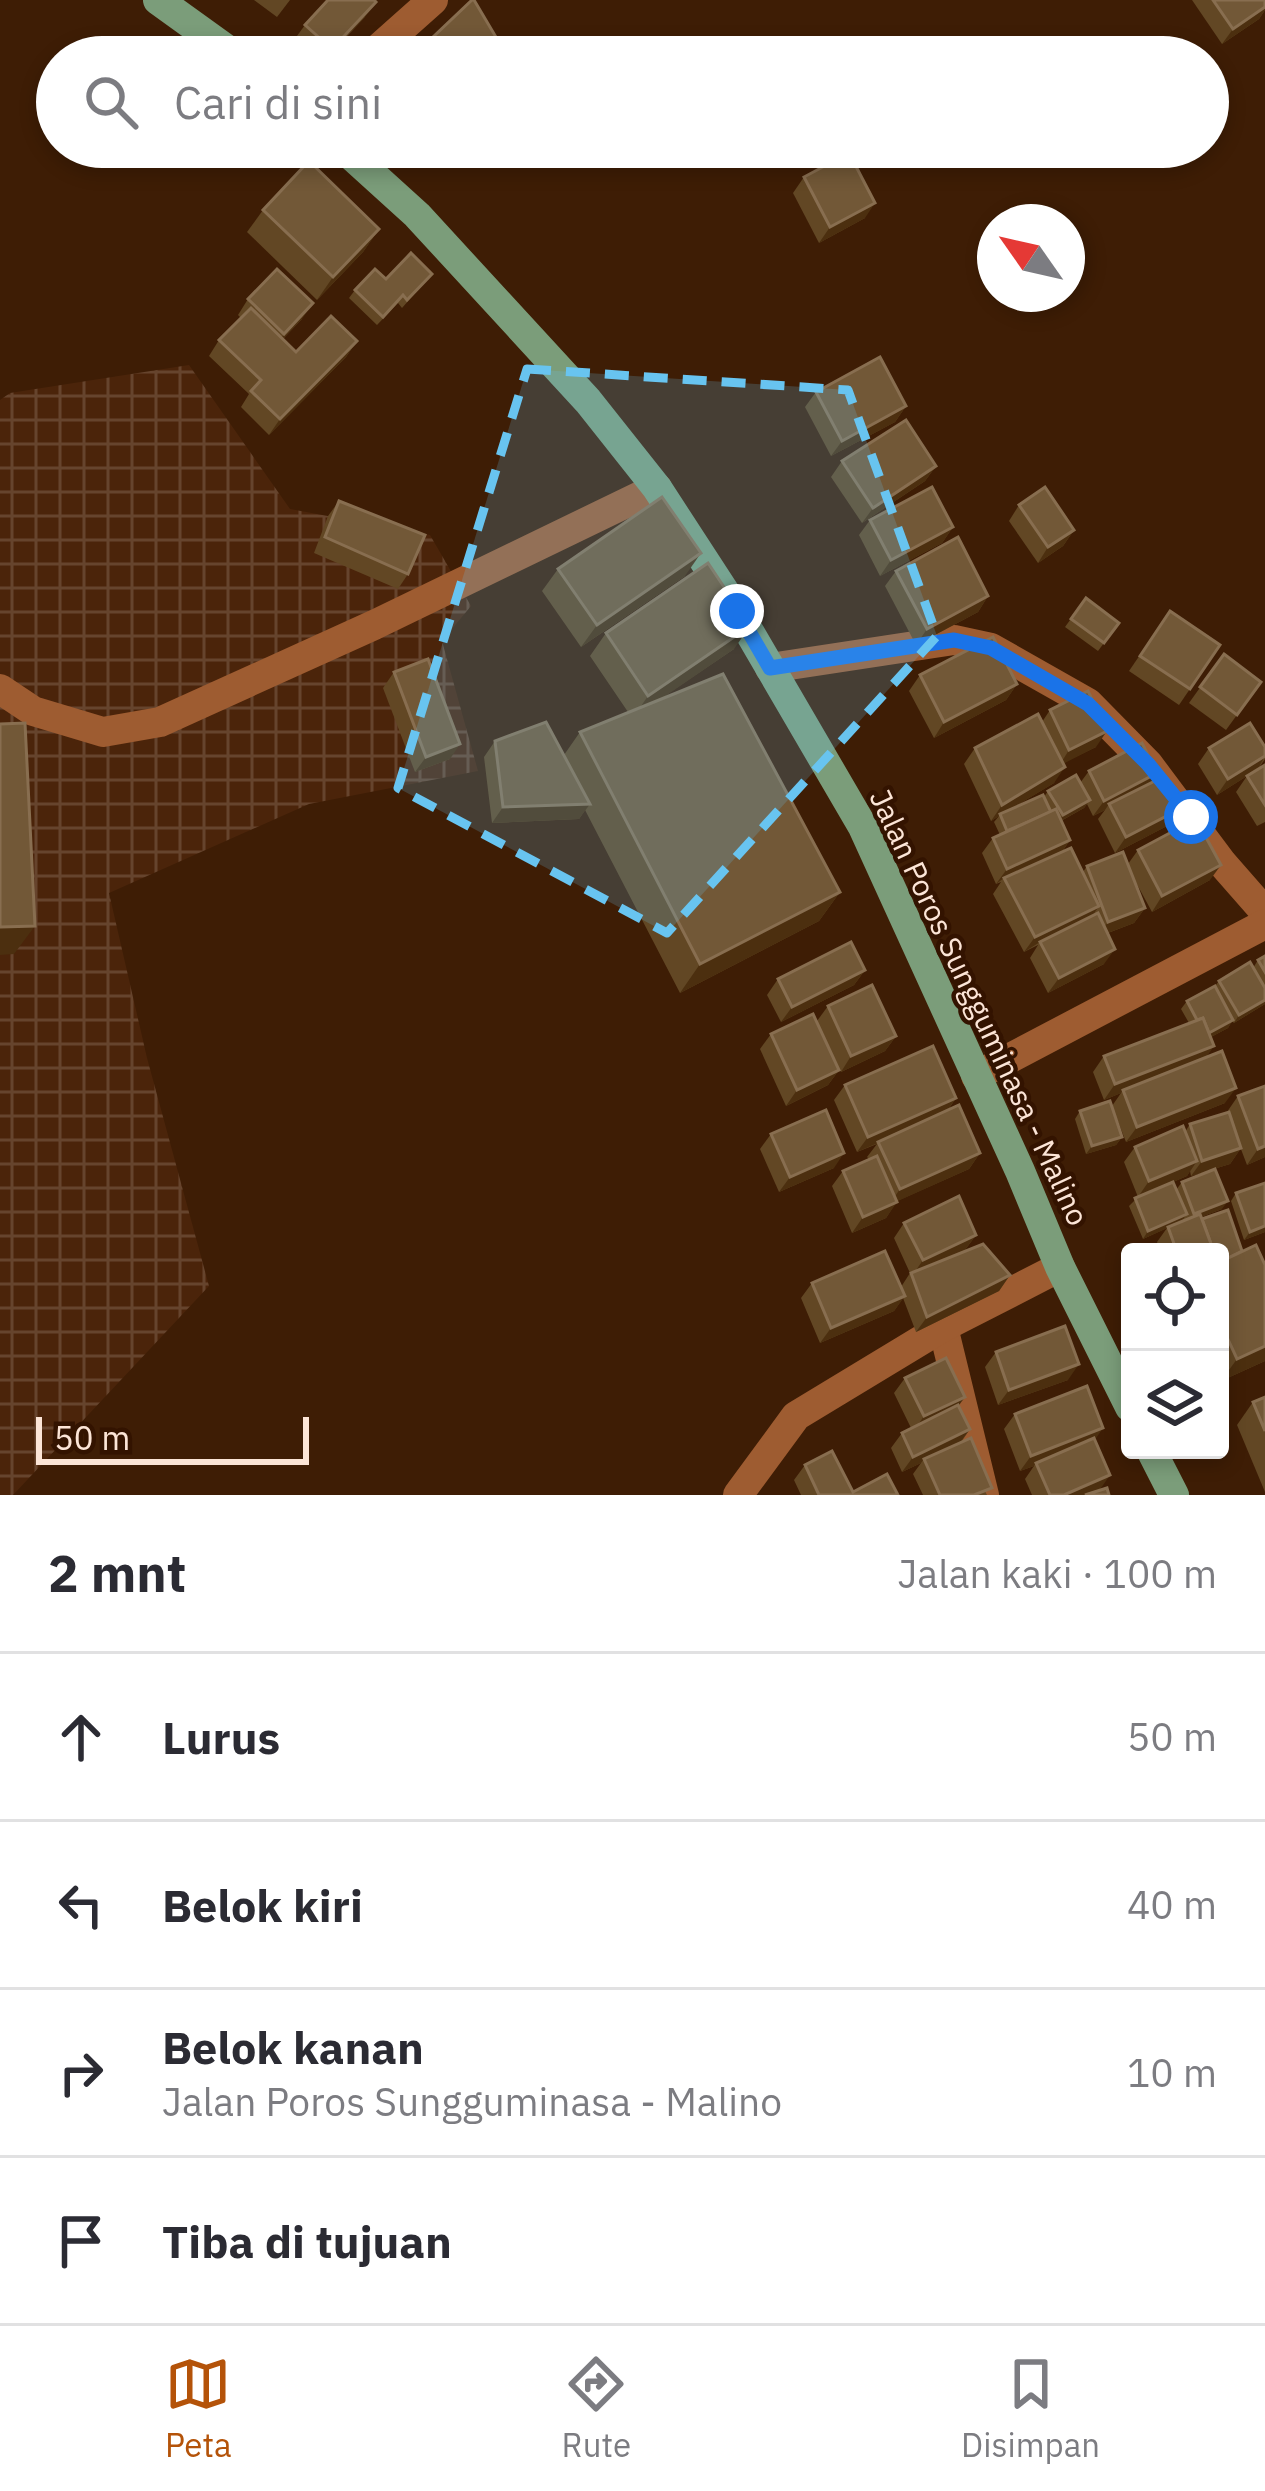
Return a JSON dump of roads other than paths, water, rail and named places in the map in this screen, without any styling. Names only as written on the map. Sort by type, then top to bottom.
[{"type":"main road","points":[[158,0],[208,36]]},
{"type":"main road","name":"Jalan Poros Sungguminasa - Malino","points":[[365,168],[483,284],[588,401],[657,488],[770,668],[863,827],[1060,1267],[1121,1389]]},
{"type":"main road","points":[[1156,1459],[1174,1495]]},
{"type":"street","points":[[393,36],[433,0]]},
{"type":"street","points":[[0,689],[33,712],[103,732],[160,722],[657,488]]},
{"type":"street","points":[[770,668],[954,640],[991,648],[1088,704],[1148,764],[1265,912]]},
{"type":"street","points":[[976,1076],[1265,924]]},
{"type":"street","points":[[739,1495],[796,1416],[944,1327],[1060,1267]]},
{"type":"street","points":[[944,1327],[984,1495]]}]
